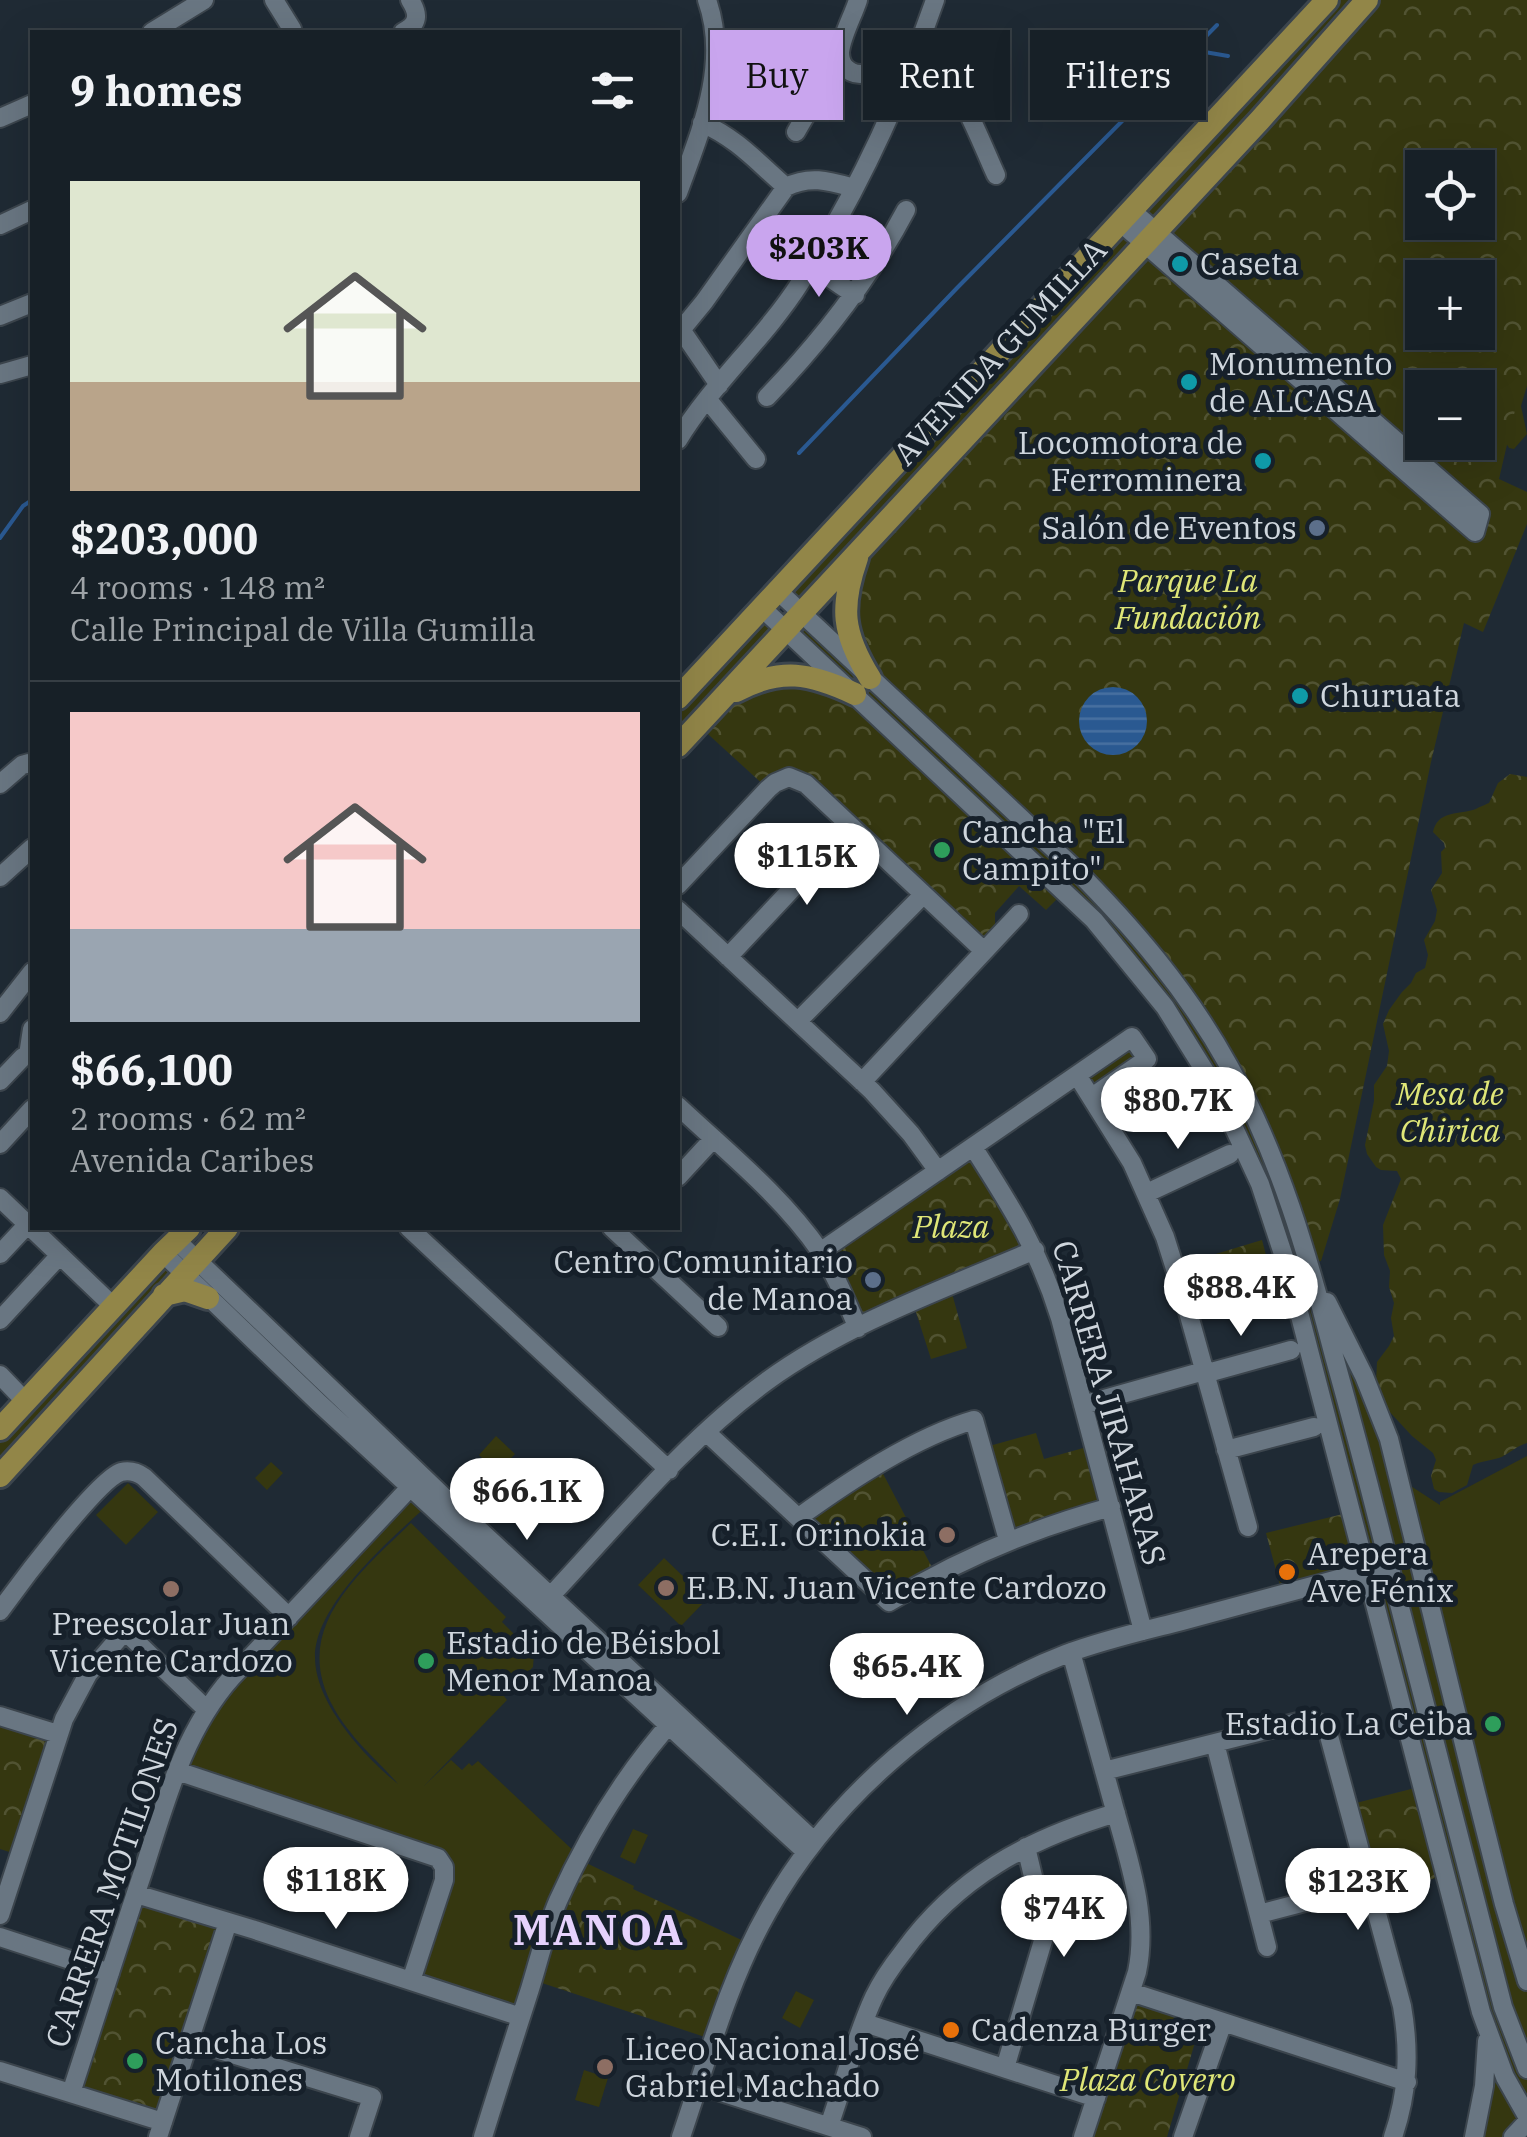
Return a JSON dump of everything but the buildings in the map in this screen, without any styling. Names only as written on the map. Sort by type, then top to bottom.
[{"type":"main road","name":"AVENIDA GUMILLA","points":[[680,696],[1327,0]]},
{"type":"main road","name":"AVENIDA GUMILLA","points":[[680,744],[1367,0]]},
{"type":"main road","points":[[720,700],[759,680],[791,674],[862,686],[845,615],[860,550]]},
{"type":"main road","points":[[164,1295],[186,1290],[226,1230]]},
{"type":"main road","points":[[0,1429],[176,1240]]},
{"type":"main road","points":[[0,1476],[164,1295],[201,1271]]},
{"type":"street","points":[[155,30],[204,0]]},
{"type":"street","points":[[274,0],[292,29]]},
{"type":"street","points":[[407,30],[416,19],[410,0]]},
{"type":"street","points":[[843,41],[858,0]]},
{"type":"street","points":[[925,30],[935,0]]},
{"type":"street","points":[[680,187],[702,123],[716,64],[711,2]]},
{"type":"street","points":[[0,118],[30,105]]},
{"type":"street","points":[[796,132],[803,120]]},
{"type":"street","points":[[680,437],[799,286],[854,188],[886,120]]},
{"type":"street","points":[[970,120],[996,176]]},
{"type":"street","points":[[702,123],[738,143],[786,187]]},
{"type":"street","points":[[680,327],[704,302],[786,187],[817,179],[854,188]]},
{"type":"street","points":[[768,398],[855,295],[906,210]]},
{"type":"street","points":[[0,224],[30,211]]},
{"type":"street","points":[[1125,216],[1476,532],[1480,514],[1150,238]]},
{"type":"street","points":[[810,265],[855,295]]},
{"type":"street","points":[[0,316],[30,304]]},
{"type":"street","points":[[680,330],[756,459]]},
{"type":"street","points":[[0,374],[30,366]]},
{"type":"street","points":[[770,599],[1094,920],[1140,974],[1196,1056],[1248,1154],[1272,1216],[1316,1373],[1487,2030],[1527,2119],[1514,2137]]},
{"type":"street","points":[[862,686],[1071,865],[1114,909],[1172,978],[1252,1108],[1291,1202],[1312,1275],[1503,2006],[1527,2069]]},
{"type":"street","points":[[0,784],[22,765],[30,764]]},
{"type":"street","points":[[680,884],[768,789],[789,777],[806,784],[984,952]]},
{"type":"street","points":[[728,957],[850,826]]},
{"type":"street","points":[[0,877],[30,850]]},
{"type":"street","points":[[798,1021],[923,894]]},
{"type":"street","points":[[680,912],[862,1082],[911,1134],[938,1170]]},
{"type":"street","points":[[862,1082],[1019,914]]},
{"type":"street","points":[[0,1013],[30,975]]},
{"type":"street","points":[[820,1252],[1132,1037],[1147,1059],[1092,1097]]},
{"type":"street","points":[[0,1081],[30,1054]]},
{"type":"street","points":[[1077,1075],[1116,1134],[1165,1237],[1248,1527]]},
{"type":"street","points":[[680,1108],[784,1206],[832,1270],[858,1328]]},
{"type":"street","points":[[0,1144],[30,1111]]},
{"type":"street","points":[[680,1175],[712,1139]]},
{"type":"street","name":"CARRERA JIRAHARAS","points":[[972,1147],[1035,1250],[1054,1298],[1143,1631]]},
{"type":"street","points":[[1147,1193],[1230,1154]]},
{"type":"street","points":[[0,1198],[28,1224],[0,1254]]},
{"type":"street","points":[[34,1230],[114,1306]]},
{"type":"street","points":[[411,1230],[668,1470]]},
{"type":"street","points":[[622,1231],[718,1327]]},
{"type":"street","points":[[176,1240],[201,1271],[416,1481],[810,1847]]},
{"type":"street","points":[[545,1602],[706,1432],[782,1370],[858,1328],[1035,1250]]},
{"type":"street","points":[[0,1320],[60,1255]]},
{"type":"street","points":[[1183,1294],[1271,1271]]},
{"type":"street","points":[[1312,1275],[1344,1332],[1389,1439],[1480,1810],[1527,1982]]},
{"type":"street","points":[[1083,1405],[1291,1350]]},
{"type":"street","points":[[0,1375],[25,1401]]},
{"type":"street","points":[[799,1518],[892,1458],[974,1420],[1008,1540]]},
{"type":"street","points":[[1226,1450],[1314,1427]]},
{"type":"street","points":[[706,1432],[889,1602],[1008,1540],[1110,1507]]},
{"type":"street","points":[[0,1610],[90,1500],[108,1481],[128,1471],[144,1476],[289,1617]]},
{"type":"street","name":"CARRERA MOTILONES","points":[[71,2093],[177,1771],[206,1709],[416,1481]]},
{"type":"street","points":[[682,2137],[728,1999],[766,1914],[810,1847],[872,1780],[926,1734],[992,1690],[1071,1652],[1390,1566]]},
{"type":"street","points":[[0,1915],[70,1705],[88,1674],[125,1631],[206,1709]]},
{"type":"street","points":[[1071,1652],[1132,1875],[1141,1929],[1140,1960],[1083,2137]]},
{"type":"street","points":[[0,1716],[58,1734]]},
{"type":"street","points":[[483,2137],[550,1924],[578,1858],[610,1801],[673,1720]]},
{"type":"street","points":[[1104,1771],[1306,1720],[1318,1722],[1329,1736],[1402,2006],[1408,2050],[1407,2082],[1394,2137]]},
{"type":"street","points":[[1215,1743],[1268,1947]]},
{"type":"street","points":[[177,1771],[433,1855],[442,1862],[444,1880],[411,1981]]},
{"type":"street","points":[[829,2126],[874,1998],[885,1976],[928,1919],[982,1872],[1026,1847],[1116,1813]]},
{"type":"street","points":[[1005,2068],[1045,1934],[1026,1847]]},
{"type":"street","points":[[1259,1914],[1370,1885]]},
{"type":"street","points":[[136,1894],[521,2017]]},
{"type":"street","points":[[1476,1904],[1527,1982]]},
{"type":"street","points":[[0,2071],[71,2093],[161,2130],[228,1922]]},
{"type":"street","points":[[0,1937],[110,1973]]},
{"type":"street","points":[[1131,1992],[1407,2082]]},
{"type":"street","points":[[1183,2137],[1223,2022]]},
{"type":"street","points":[[865,2023],[1096,2098]]},
{"type":"street","points":[[1474,2137],[1484,2086],[1487,2030]]},
{"type":"street","points":[[190,2041],[372,2096],[360,2137]]},
{"type":"street","points":[[699,2085],[862,2137]]},
{"type":"green space","points":[[1329,0],[1368,0],[1155,231],[1132,210]]},
{"type":"green space","name":"Parque La Fundación","points":[[1370,0],[1527,0],[1527,359],[1499,479],[1527,492],[1527,524],[1483,632],[1464,623],[1431,762],[1340,1199],[1321,1261],[1309,1263],[1283,1180],[1172,978],[859,661],[853,571]]},
{"type":"green space","points":[[1120,224],[1143,244],[801,611],[780,591]]},
{"type":"green space","points":[[1527,319],[1527,386],[1521,406],[1527,434],[1514,449],[1506,443]]},
{"type":"green space","points":[[762,610],[784,630],[680,742],[680,699]]},
{"type":"green space","points":[[801,613],[1114,909],[1229,1065],[1400,1479],[1440,1505],[1527,1456],[1527,2137],[1474,2137],[1487,2030],[1248,1154],[1140,975],[786,630]]},
{"type":"green space","points":[[760,681],[837,687],[1064,892],[1046,910],[1019,886],[995,913],[995,925],[1002,932],[984,950],[806,783],[767,788],[698,725]]},
{"type":"green space","name":"Mesa de Chirica","points":[[1510,774],[1527,777],[1527,1443],[1502,1457],[1473,1465],[1467,1485],[1452,1493],[1439,1492],[1434,1489],[1431,1476],[1436,1460],[1433,1453],[1387,1409],[1376,1384],[1377,1362],[1394,1336],[1394,1303],[1384,1255],[1383,1225],[1401,1179],[1397,1171],[1376,1167],[1365,1145],[1374,1085],[1387,1066],[1389,1051],[1383,1024],[1416,973],[1425,968],[1428,955],[1424,940],[1437,910],[1431,890],[1442,873],[1441,852],[1445,848],[1433,832],[1435,825],[1448,815],[1489,803],[1498,783]]},
{"type":"green space","points":[[1132,1037],[1147,1059],[1092,1097],[1077,1075]]},
{"type":"green space","points":[[1147,1059],[1170,1097],[1114,1130],[1092,1097]]},
{"type":"green space","name":"Plaza","points":[[973,1147],[1035,1250],[950,1286],[967,1348],[931,1359],[913,1303],[858,1328],[820,1252]]},
{"type":"green space","points":[[1262,1240],[1270,1270],[1184,1293],[1176,1266]]},
{"type":"green space","points":[[163,1257],[182,1275],[0,1475],[0,1435]]},
{"type":"green space","points":[[197,1260],[342,1401],[429,1504],[358,1573],[341,1594],[318,1636],[315,1657],[323,1693],[357,1744],[398,1784],[351,1733],[330,1701],[320,1671],[321,1643],[329,1618],[344,1593],[411,1523],[506,1617],[502,1622],[534,1654],[533,1667],[504,1696],[507,1700],[423,1787],[451,1760],[462,1770],[478,1761],[579,1856],[521,2017],[411,1981],[444,1867],[177,1771],[193,1732],[410,1487],[184,1275]]},
{"type":"green space","points":[[1036,1433],[1044,1459],[1094,1445],[1111,1507],[1008,1540],[982,1448]]},
{"type":"green space","points":[[496,1436],[515,1454],[497,1473],[479,1455]]},
{"type":"green space","points":[[271,1462],[283,1473],[267,1490],[255,1478]]},
{"type":"green space","points":[[879,1466],[936,1575],[889,1602],[799,1517]]},
{"type":"green space","points":[[128,1483],[158,1512],[126,1545],[96,1515]]},
{"type":"green space","points":[[1351,1512],[1366,1571],[1282,1593],[1266,1533]]},
{"type":"green space","points":[[664,1558],[707,1599],[681,1626],[638,1585]]},
{"type":"green space","points":[[0,1716],[58,1734],[19,1855],[0,1849]]},
{"type":"green space","points":[[1423,1786],[1446,1875],[1373,1896],[1348,1805]]},
{"type":"green space","points":[[633,1829],[648,1835],[635,1864],[620,1857]]},
{"type":"green space","points":[[578,1859],[752,1945],[714,2040],[533,1980]]},
{"type":"green space","points":[[136,1894],[228,1922],[163,2122],[71,2093]]},
{"type":"green space","points":[[796,1991],[814,2000],[800,2028],[782,2018]]},
{"type":"green space","name":"Plaza Covero","points":[[1134,2002],[1201,2022],[1167,2137],[1094,2137]]},
{"type":"green space","points":[[584,2070],[608,2078],[599,2107],[575,2100]]},
{"type":"water","points":[[1113,687],[1137,697],[1147,721],[1137,745],[1113,755],[1089,745],[1079,721],[1089,697]]},
{"type":"waterway","points":[[799,453],[1217,25]]},
{"type":"waterway","points":[[1206,52],[1228,56]]},
{"type":"waterway","points":[[0,538],[30,501]]},
{"type":"place","name":"Caseta","points":[[1180,264]]},
{"type":"place","name":"Monumento de ALCASA","points":[[1189,382]]},
{"type":"place","name":"Locomotora de Ferrominera","points":[[1263,461]]},
{"type":"place","name":"Salón de Eventos","points":[[1317,528]]},
{"type":"place","name":"Churuata","points":[[1300,696]]},
{"type":"place","name":"Cancha \"El Campito\"","points":[[942,850]]},
{"type":"place","name":"Centro Comunitario de Manoa","points":[[873,1280]]},
{"type":"place","name":"C.E.I. Orinokia","points":[[947,1535]]},
{"type":"place","name":"Arepera Ave Fénix","points":[[1287,1572]]},
{"type":"place","name":"E.B.N. Juan Vicente Cardozo","points":[[666,1588]]},
{"type":"place","name":"Preescolar Juan Vicente Cardozo","points":[[171,1589]]},
{"type":"place","name":"Estadio de Béisbol Menor Manoa","points":[[426,1661]]},
{"type":"place","name":"Estadio La Ceiba","points":[[1493,1724]]},
{"type":"place","name":"Cadenza Burger","points":[[951,2030]]},
{"type":"place","name":"Cancha Los Motilones","points":[[135,2061]]},
{"type":"place","name":"Liceo Nacional José Gabriel Machado","points":[[605,2067]]},
{"type":"district","name":"MANOA","points":[[599,1930]]}]
